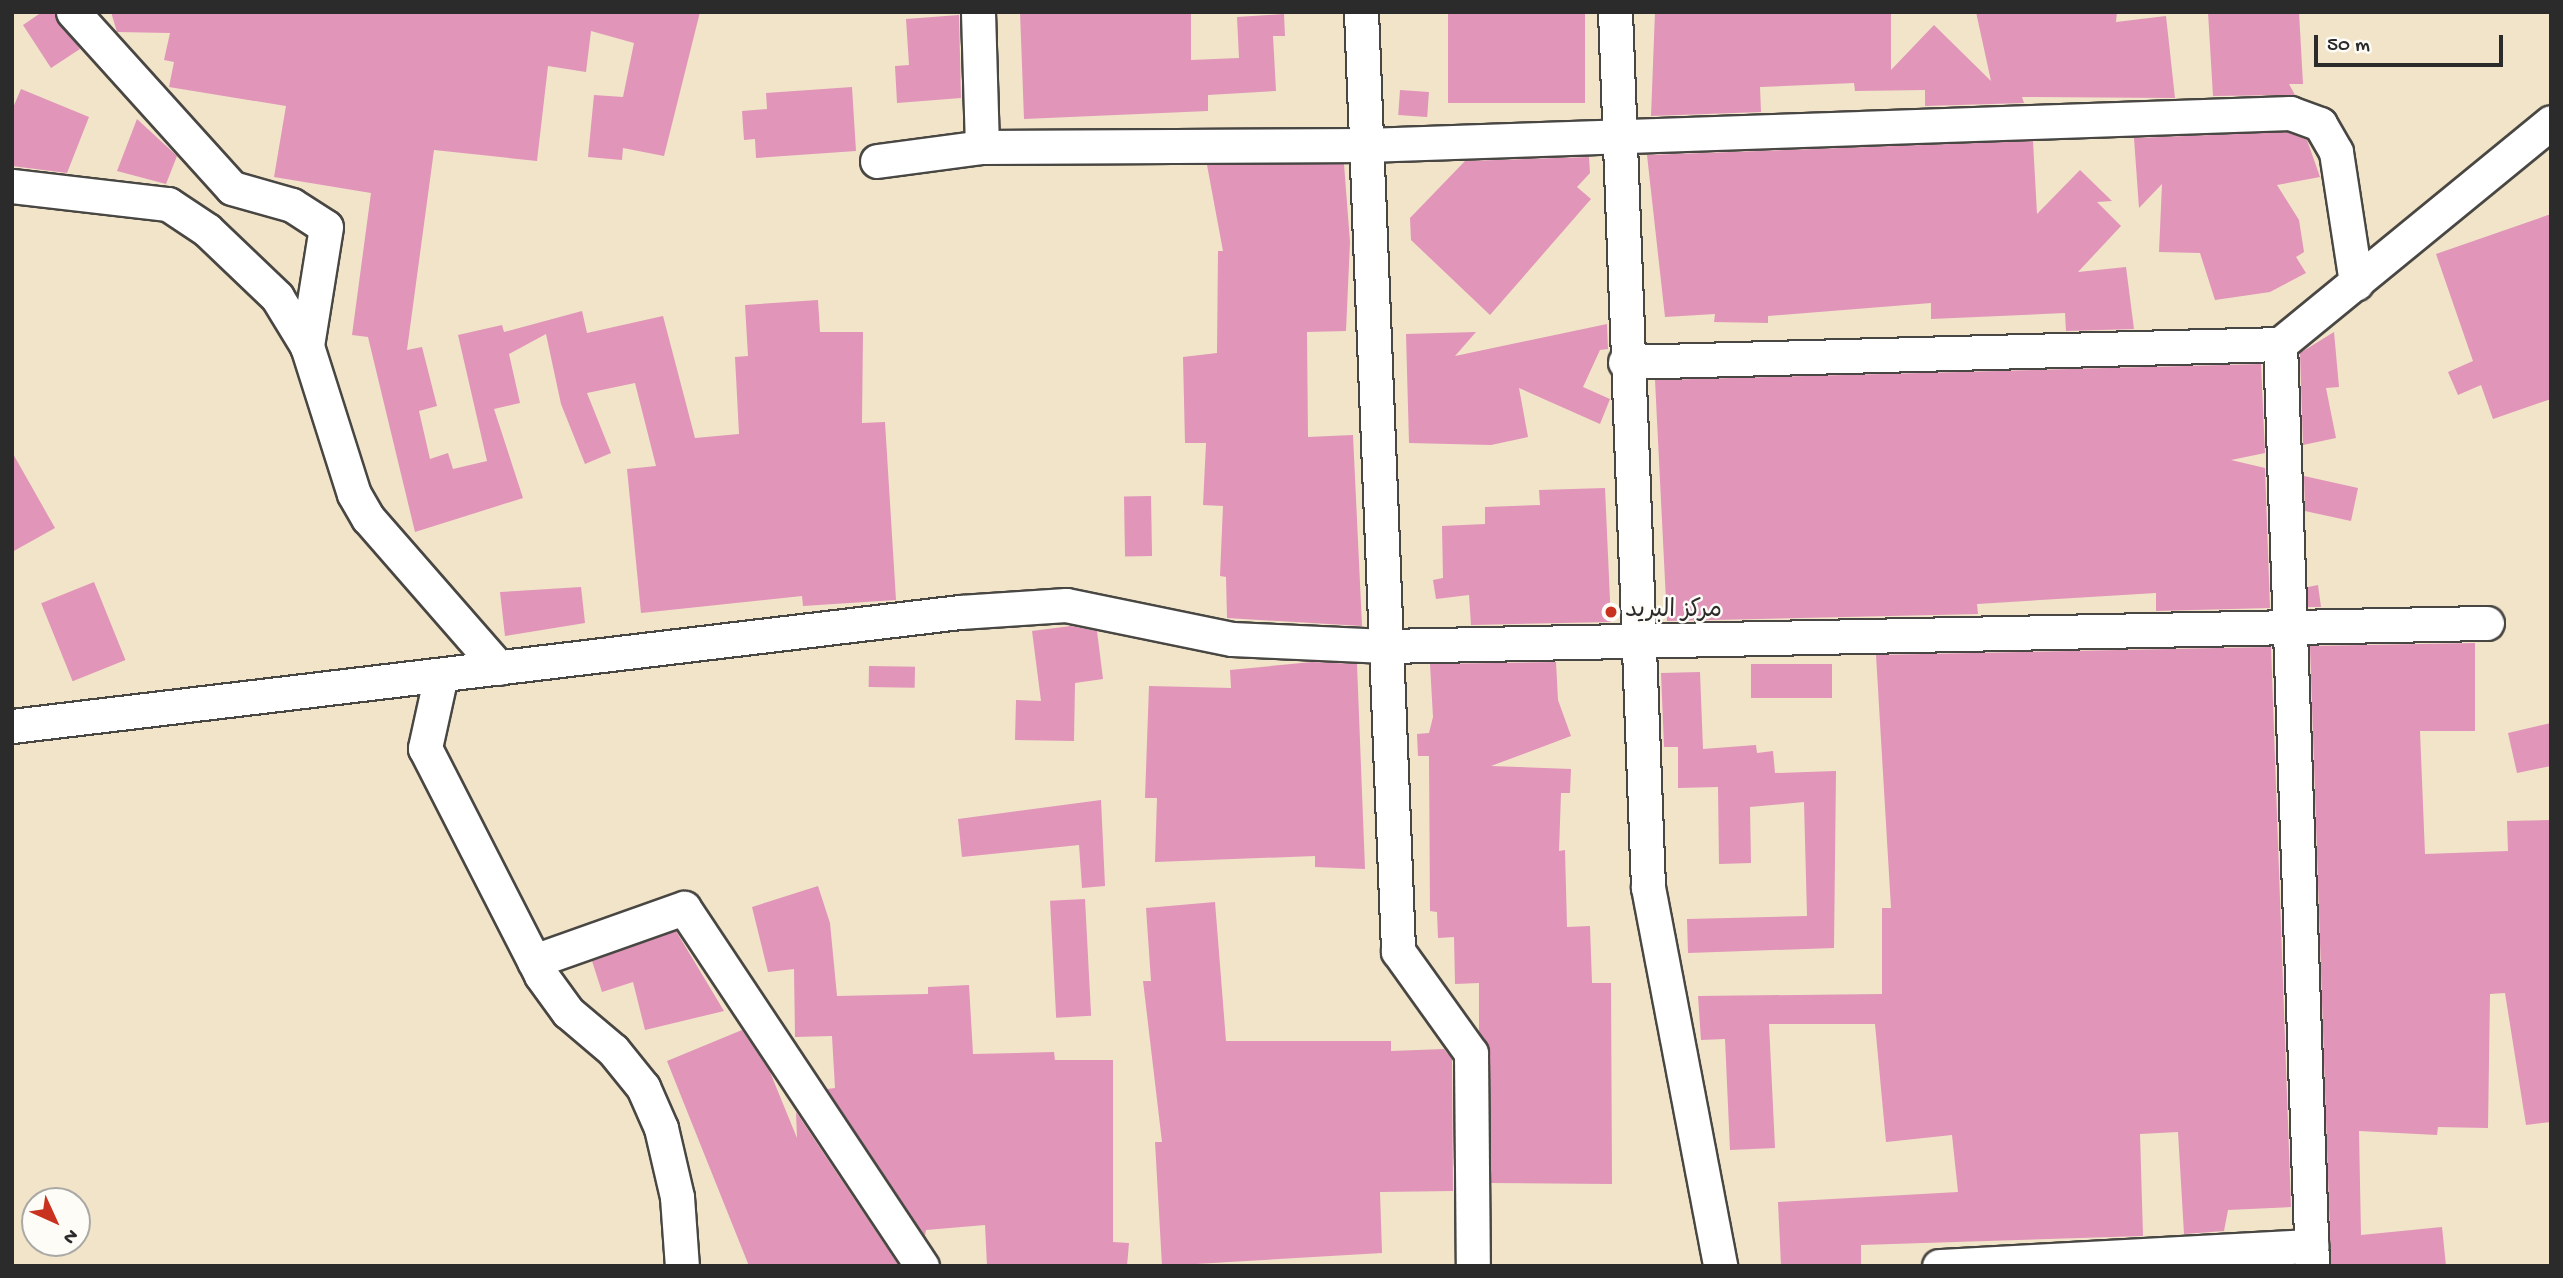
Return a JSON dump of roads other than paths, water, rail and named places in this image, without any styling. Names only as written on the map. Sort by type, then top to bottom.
[{"type":"street","points":[[73,12],[232,188],[292,205],[326,228],[307,346]]},
{"type":"street","points":[[978,12],[982,147]]},
{"type":"street","points":[[1361,12],[1398,951],[1471,1053],[1473,1266]]},
{"type":"street","points":[[1615,12],[1625,362],[1648,887],[1720,1266]]},
{"type":"street","points":[[877,161],[982,147],[1366,145],[2290,113],[2320,124],[2336,152],[2356,283]]},
{"type":"street","points":[[1625,362],[2280,344],[2551,122]]},
{"type":"street","points":[[12,186],[168,204],[208,230],[277,297],[307,346],[354,494],[368,518],[499,668]]},
{"type":"street","points":[[1939,1266],[2311,1256],[2294,631],[2280,344]]},
{"type":"street","points":[[12,726],[960,612],[1066,606],[1232,639],[1385,646],[1636,638],[2294,631],[2487,623]]},
{"type":"street","points":[[441,675],[425,748],[534,961],[568,1012],[613,1049],[643,1087],[661,1128],[677,1197],[682,1266]]},
{"type":"street","points":[[534,961],[684,908],[922,1266]]},
{"type":"place","name":"مركز البريد","points":[[1611,612]]}]
